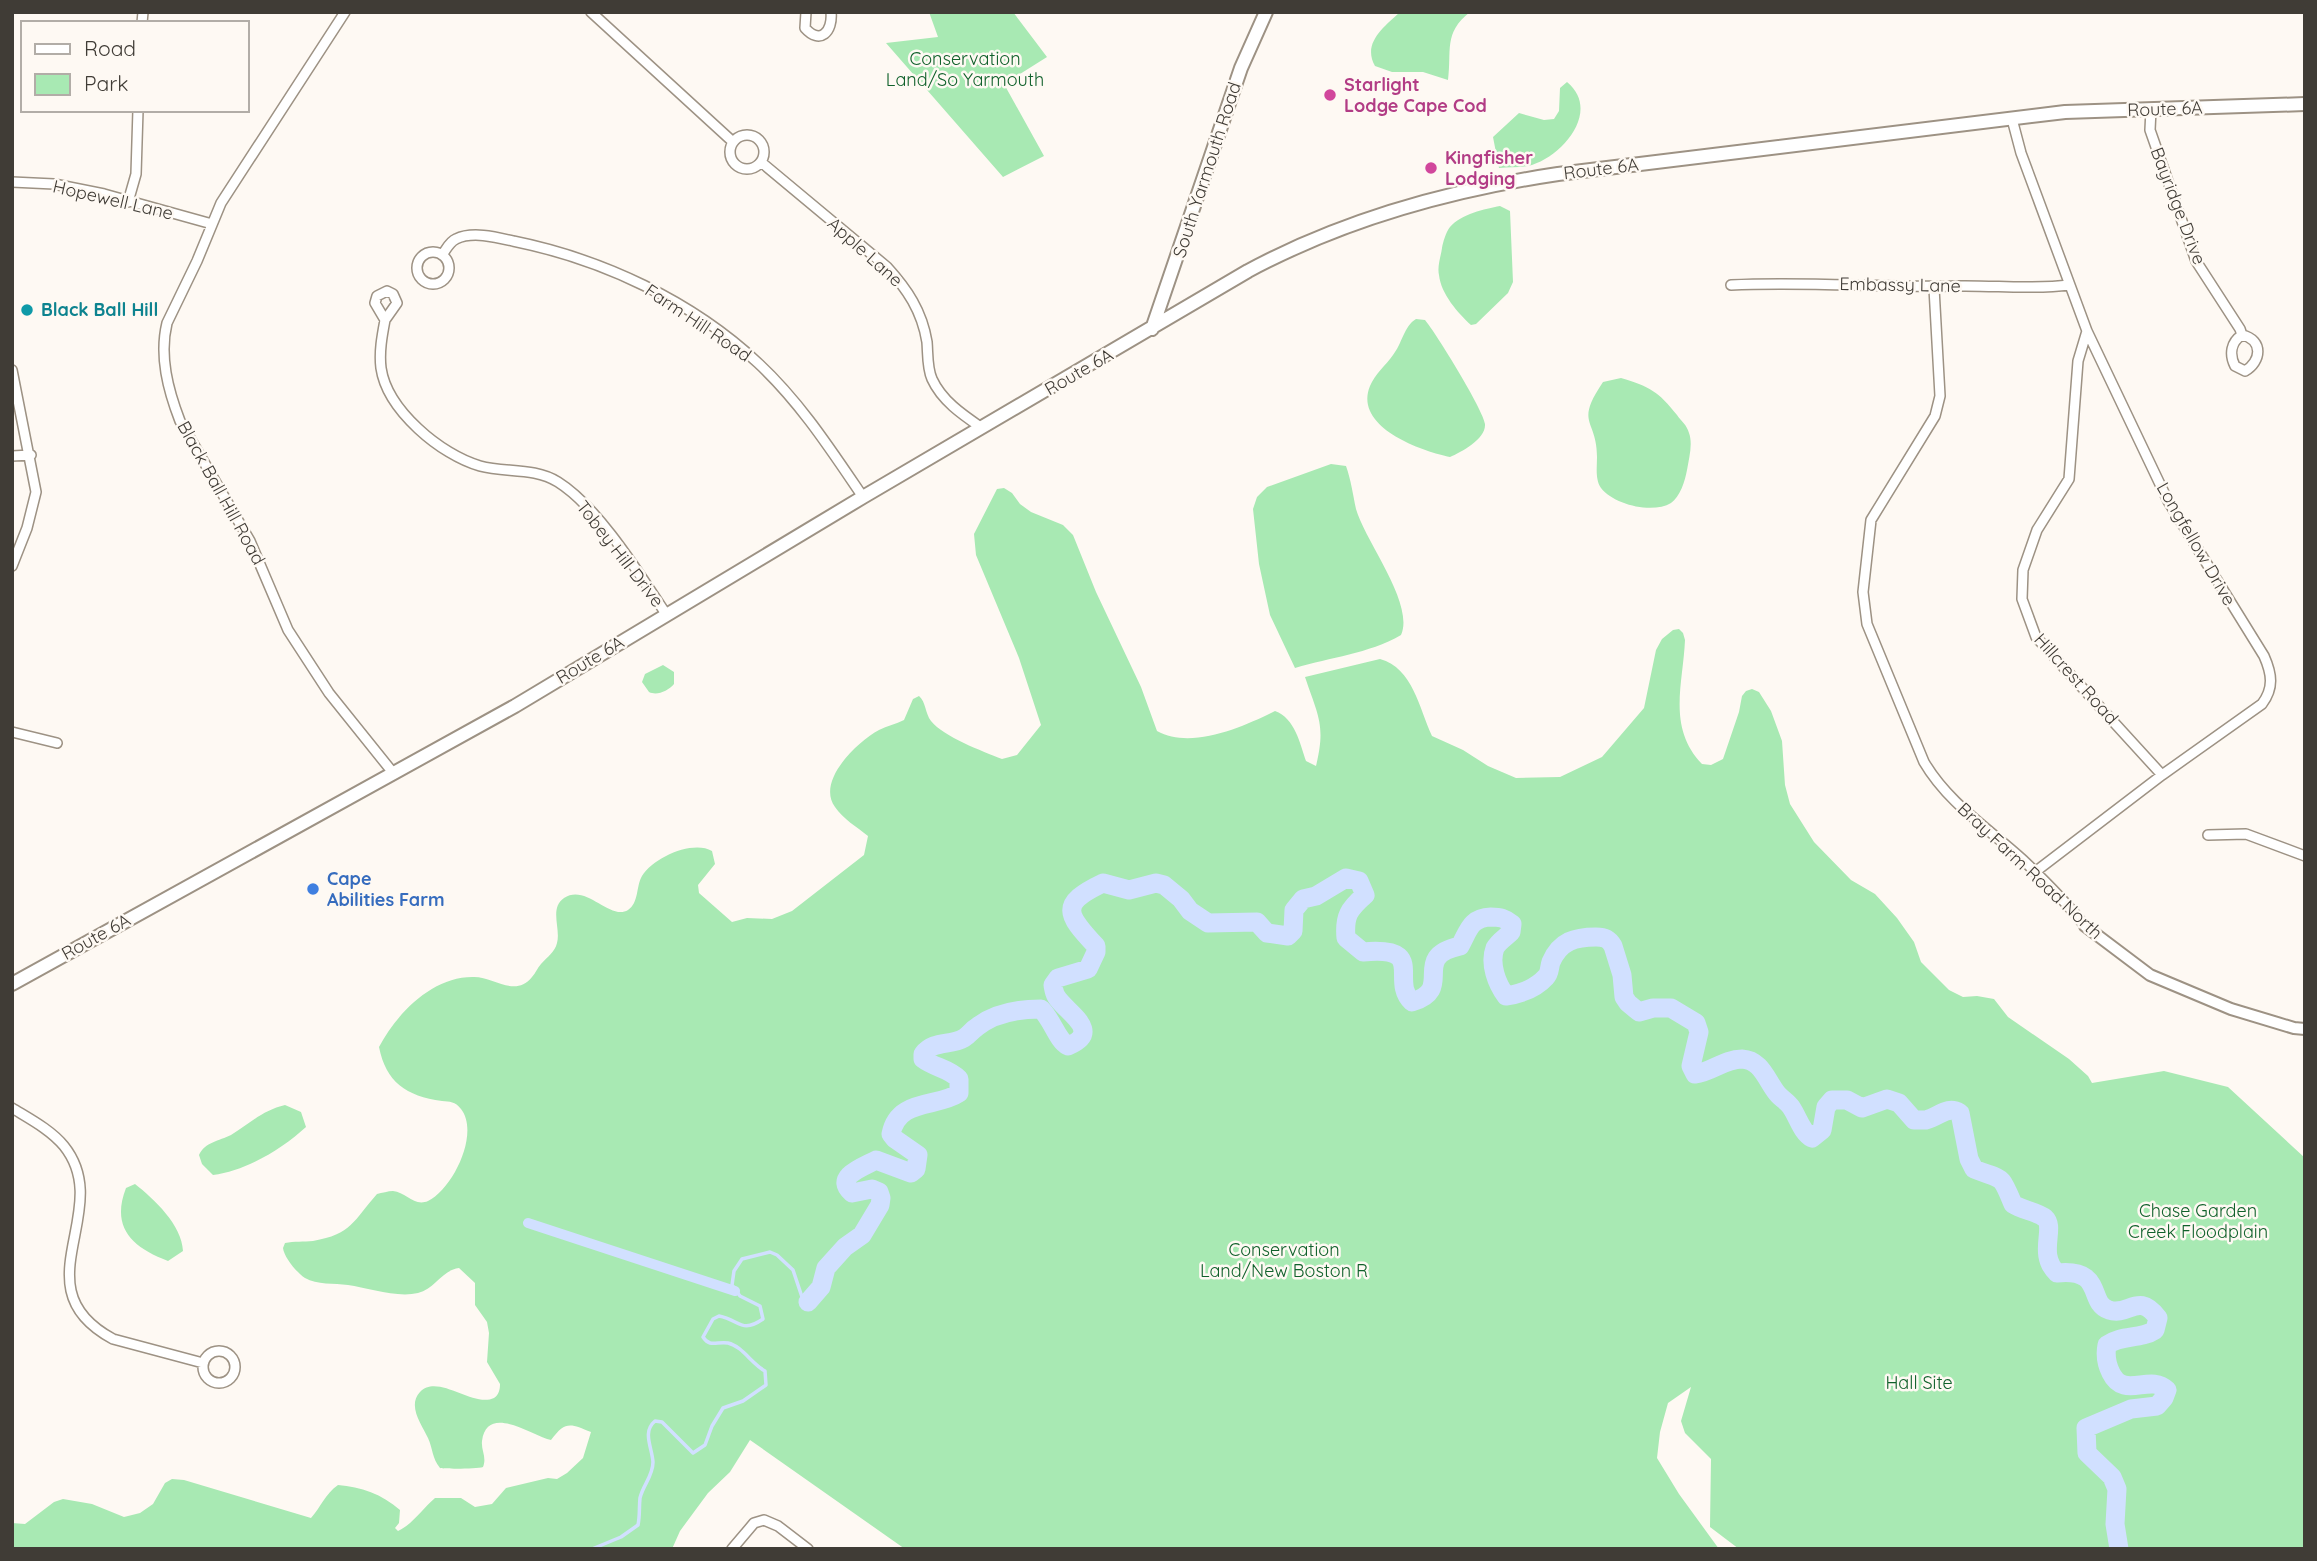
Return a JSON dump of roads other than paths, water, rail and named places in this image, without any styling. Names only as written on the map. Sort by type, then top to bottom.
[{"type":"main road","name":"South Yarmouth Road","points":[[1152,329],[1241,68],[1266,12]]},
{"type":"main road","name":"Route 6A","points":[[12,984],[515,706],[863,497],[1248,271],[1307,242],[1480,187],[1606,168],[2065,112],[2305,104]]},
{"type":"street","name":"Black Ball Hill Road","points":[[345,12],[221,204],[164,335],[165,367],[173,404],[187,436],[250,541],[288,630],[329,693],[394,774]]},
{"type":"street","points":[[591,12],[733,142],[731,158],[737,166],[747,169],[761,162]]},
{"type":"street","points":[[806,12],[805,28],[817,37],[822,36],[828,29],[831,12]]},
{"type":"street","name":"Bayridge Drive","points":[[2151,109],[2150,130],[2196,261],[2235,318],[2242,335]]},
{"type":"street","points":[[128,202],[136,174],[138,112]]},
{"type":"street","name":"Longfellow Drive","points":[[2012,118],[2021,153],[2087,331],[2168,501],[2264,656],[2272,678],[2270,692],[2262,704],[2162,775],[2035,872]]},
{"type":"street","name":"Apple Lane","points":[[733,142],[743,136],[759,141],[764,151],[761,162],[887,267],[902,283],[922,319],[932,378],[938,389],[959,413],[982,429]]},
{"type":"street","name":"Hopewell Lane","points":[[12,182],[54,184],[104,194],[212,224]]},
{"type":"street","name":"Farm Hill Road","points":[[442,255],[454,239],[493,236],[599,266],[675,303],[719,332],[757,363],[794,401],[863,497]]},
{"type":"street","name":"Embassy Lane","points":[[1731,285],[1778,283],[2043,288],[2068,285]]},
{"type":"street","name":"Bray Farm Road North","points":[[1934,288],[1940,396],[1938,405],[1935,416],[1871,520],[1863,592],[1867,624],[1924,762],[1934,779],[1965,811],[2059,894],[2085,926],[2150,975],[2231,1009],[2305,1029]]},
{"type":"street","name":"Tobey Hill Drive","points":[[385,320],[381,345],[384,379],[394,400],[418,429],[452,454],[470,463],[541,474],[558,482],[603,526],[666,614]]},
{"type":"street","name":"Hillcrest Road","points":[[2087,331],[2078,361],[2069,479],[2037,530],[2023,570],[2022,599],[2036,637],[2162,775]]},
{"type":"street","points":[[12,370],[31,455],[36,492],[12,566]]},
{"type":"street","points":[[12,456],[31,455]]},
{"type":"street","points":[[12,732],[57,743]]},
{"type":"street","points":[[2208,835],[2246,834],[2305,856]]},
{"type":"street","points":[[12,1108],[54,1136],[64,1146],[76,1168],[82,1199],[68,1270],[70,1285],[80,1311],[100,1331],[113,1339],[203,1363]]},
{"type":"street","points":[[732,1549],[754,1523],[764,1520],[808,1549]]},
{"type":"waterway","points":[[808,1302],[821,1287],[826,1268],[845,1247],[862,1235],[880,1205],[879,1192],[872,1189],[852,1193],[847,1187],[848,1177],[876,1160],[911,1173],[916,1169],[918,1155],[891,1134],[895,1123],[910,1109],[959,1093],[959,1079],[923,1059],[927,1050],[964,1038],[991,1018],[1024,1010],[1041,1009],[1068,1046],[1083,1034],[1079,1021],[1056,996],[1053,985],[1058,978],[1088,969],[1096,952],[1096,946],[1073,918],[1072,910],[1079,897],[1103,883],[1129,890],[1156,883],[1164,885],[1181,899],[1190,911],[1208,923],[1257,922],[1267,933],[1288,936],[1293,931],[1294,910],[1303,899],[1316,896],[1346,878],[1359,881],[1365,895],[1349,914],[1346,938],[1363,952],[1395,954],[1401,959],[1406,993],[1412,1002],[1425,996],[1431,989],[1437,958],[1445,951],[1460,946],[1474,922],[1484,918],[1497,917],[1512,924],[1511,932],[1496,946],[1493,954],[1495,974],[1506,996],[1527,990],[1542,981],[1548,974],[1555,955],[1564,945],[1581,938],[1602,937],[1613,946],[1622,975],[1624,997],[1628,1003],[1639,1012],[1653,1008],[1671,1008],[1696,1023],[1699,1032],[1691,1066],[1695,1074],[1724,1063],[1749,1060],[1758,1066],[1812,1138],[1822,1130],[1826,1107],[1832,1100],[1847,1100],[1862,1108],[1887,1099],[1899,1103],[1914,1120],[1926,1120],[1951,1110],[1960,1113],[1969,1159],[1974,1169],[2000,1179],[2013,1204],[2042,1216],[2048,1222],[2048,1258],[2057,1273],[2082,1276],[2093,1287],[2098,1301],[2109,1310],[2116,1311],[2139,1305],[2151,1310],[2158,1318],[2155,1330],[2119,1339],[2107,1345],[2106,1356],[2116,1381],[2130,1386],[2160,1385],[2167,1390],[2164,1398],[2157,1406],[2131,1409],[2086,1428],[2087,1453],[2112,1477],[2117,1489],[2115,1524],[2119,1549]]},
{"type":"waterway","points":[[528,1223],[735,1291]]},
{"type":"waterway","points":[[592,1549],[621,1537],[638,1525],[640,1498],[653,1467],[648,1435],[655,1421],[662,1422],[693,1453],[705,1445],[723,1408],[743,1401],[766,1385],[765,1371],[738,1348],[728,1343],[711,1343],[703,1337],[713,1319],[719,1316],[745,1326],[763,1319],[760,1306],[740,1296],[732,1285],[734,1271],[742,1259],[770,1252],[777,1255],[793,1270],[802,1297],[808,1302]]},
{"type":"place","name":"Starlight Lodge Cape Cod","points":[[1330,95]]},
{"type":"place","name":"Kingfisher Lodging","points":[[1431,168]]},
{"type":"place","name":"Black Ball Hill","points":[[27,310]]},
{"type":"place","name":"Cape Abilities Farm","points":[[313,889]]},
{"type":"park label","name":"Conservation Land/So Yarmouth","points":[[965,69]]},
{"type":"park label","name":"Chase Garden Creek Floodplain","points":[[2198,1221]]},
{"type":"park label","name":"Conservation Land/New Boston R","points":[[1284,1260]]},
{"type":"park label","name":"Hall Site","points":[[1919,1383]]}]
